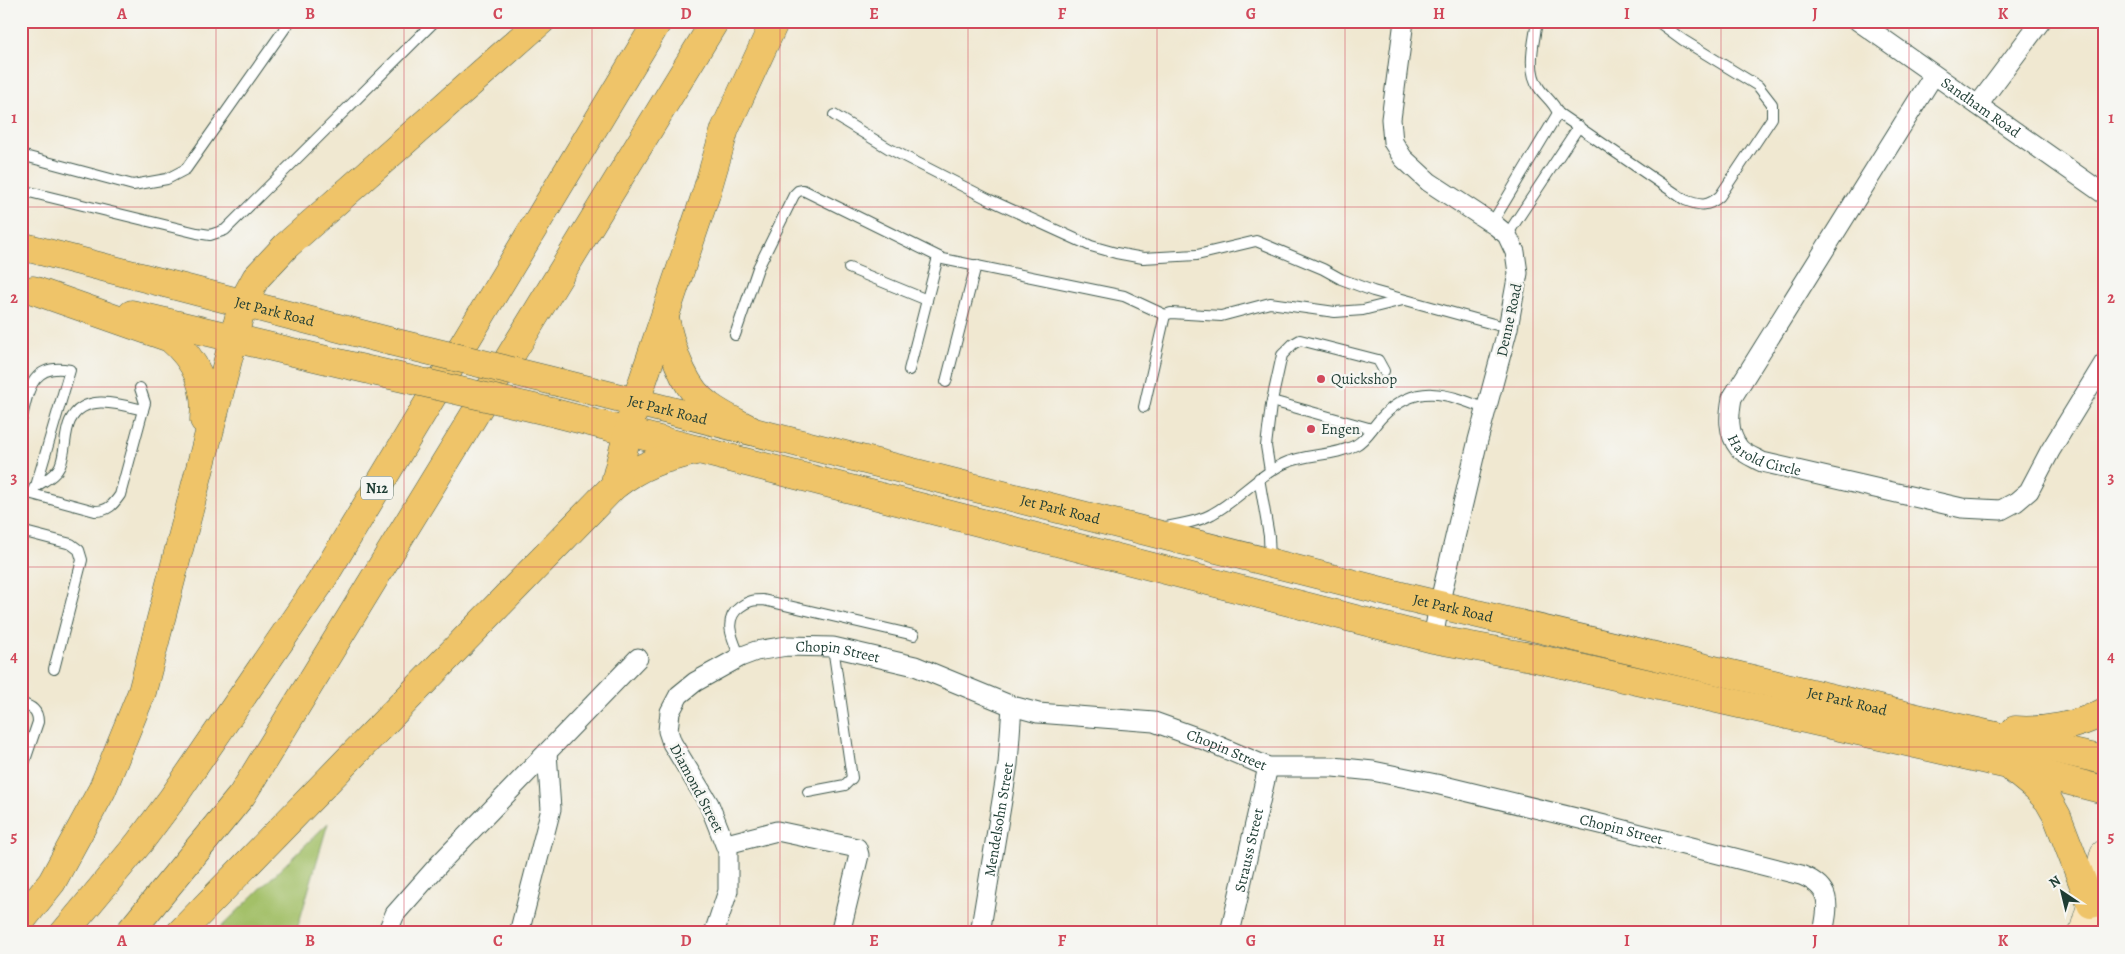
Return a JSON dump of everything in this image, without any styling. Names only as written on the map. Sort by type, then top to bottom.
[{"type":"main road","points":[[21,921],[52,882],[102,790],[142,692],[197,474],[235,339],[243,302],[256,278],[286,246],[542,21]]},
{"type":"main road","name":"N12","points":[[64,933],[139,844],[172,799],[320,583],[658,21]]},
{"type":"main road","points":[[129,933],[242,795],[715,21]]},
{"type":"main road","points":[[614,486],[636,402],[665,318],[725,129],[775,21]]},
{"type":"main road","name":"Jet Park Road","points":[[21,246],[389,341],[1148,530],[1438,605],[2104,760]]},
{"type":"main road","points":[[27,288],[170,338],[183,349],[195,365],[203,384],[205,408],[197,474]]},
{"type":"main road","name":"Jet Park Road","points":[[27,288],[235,339],[551,412],[1433,639],[1531,657],[2008,766],[2104,790]]},
{"type":"main road","points":[[665,318],[674,354],[686,379],[707,406],[749,430]]},
{"type":"main road","points":[[180,933],[614,486],[634,471],[652,462],[700,450]]},
{"type":"main road","points":[[1956,727],[1982,726],[2034,732],[2087,719],[2104,712]]},
{"type":"main road","points":[[2008,766],[2048,800],[2097,892]]},
{"type":"main road","points":[[2083,933],[2097,892],[2104,854]]},
{"type":"street","points":[[1404,21],[1391,119],[1393,142],[1403,158],[1429,182],[1507,235]]},
{"type":"street","name":"Sandham Road","points":[[1858,21],[1933,76],[1978,105],[2104,194]]},
{"type":"street","points":[[1978,105],[2041,21]]},
{"type":"street","name":"Harold Circle","points":[[1933,76],[1732,398],[1729,416],[1731,433],[1739,448],[1762,462],[1962,508],[2001,510],[2016,502],[2028,491],[2050,450],[2104,363]]},
{"type":"street","name":"Denne Road","points":[[1433,639],[1438,605],[1508,328],[1518,273],[1514,252],[1507,235]]},
{"type":"street","name":"Chopin Street","points":[[675,700],[684,689],[740,657],[764,648],[787,646],[833,647],[914,666],[1012,706],[1038,713],[1065,717],[1154,722],[1207,741],[1268,768],[1352,768],[1436,784],[1801,875],[1816,881],[1824,893],[1827,909],[1823,933]]},
{"type":"street","points":[[387,933],[390,922],[402,906],[638,658]]},
{"type":"street","name":"Diamond Street","points":[[675,700],[668,731],[672,743],[709,804],[727,844],[730,864],[728,891],[714,933]]},
{"type":"street","name":"Mendelsohn Street","points":[[980,933],[1008,764],[1012,706]]},
{"type":"street","points":[[518,933],[551,809],[547,753]]},
{"type":"street","name":"Strauss Street","points":[[1230,933],[1268,768]]},
{"type":"street","points":[[727,844],[776,831],[857,848],[859,855],[840,933]]},
{"type":"lane","points":[[21,155],[133,185],[167,179],[186,169],[290,21]]},
{"type":"lane","points":[[21,190],[197,234],[210,235],[225,230],[435,21]]},
{"type":"lane","points":[[1537,21],[1531,70],[1535,82],[1541,91],[1554,103],[1558,112],[1685,200],[1706,206],[1713,203],[1720,196],[1772,118],[1772,104],[1758,86],[1683,40],[1657,21]]},
{"type":"lane","points":[[1492,223],[1558,112]]},
{"type":"lane","points":[[834,115],[888,148],[988,199],[1091,246],[1143,258],[1197,255],[1256,241],[1323,269],[1341,279],[1373,291],[1508,328]]},
{"type":"lane","points":[[1507,235],[1579,126]]},
{"type":"lane","points":[[735,335],[758,268],[798,191],[803,190],[943,259],[1124,296],[1165,315],[1171,313],[1221,316],[1270,303],[1335,312],[1363,310],[1405,300]]},
{"type":"lane","points":[[909,370],[938,257]]},
{"type":"lane","points":[[946,382],[976,265]]},
{"type":"lane","points":[[849,268],[927,300]]},
{"type":"lane","points":[[1144,407],[1165,315]]},
{"type":"lane","points":[[1270,471],[1266,446],[1272,401],[1282,355],[1293,344],[1300,340],[1378,360],[1384,371]]},
{"type":"lane","points":[[21,421],[29,388],[36,377],[53,368],[70,370],[29,490]]},
{"type":"lane","points":[[29,490],[95,511],[102,511],[112,506],[120,495],[143,410],[144,398],[140,388]]},
{"type":"lane","points":[[1148,530],[1186,523],[1211,515],[1230,503],[1270,471],[1296,460],[1343,450],[1358,444],[1391,408],[1415,396],[1430,393],[1453,396],[1486,410]]},
{"type":"lane","points":[[29,490],[46,481],[60,466],[70,421],[82,408],[99,401],[113,402],[143,410]]},
{"type":"lane","points":[[1272,401],[1372,428]]},
{"type":"lane","points":[[1259,478],[1270,563]]},
{"type":"lane","points":[[21,532],[71,544],[79,550],[82,560],[54,669]]},
{"type":"lane","points":[[740,657],[731,633],[730,620],[738,609],[750,600],[762,600],[914,635]]},
{"type":"lane","points":[[808,792],[845,785],[852,778],[833,647]]},
{"type":"lane","points":[[21,703],[34,708],[38,715],[38,722],[21,772]]},
{"type":"green space","points":[[328,823],[296,933],[215,933]]},
{"type":"place","name":"Quickshop","points":[[1321,379]]},
{"type":"place","name":"Engen","points":[[1311,429]]}]
